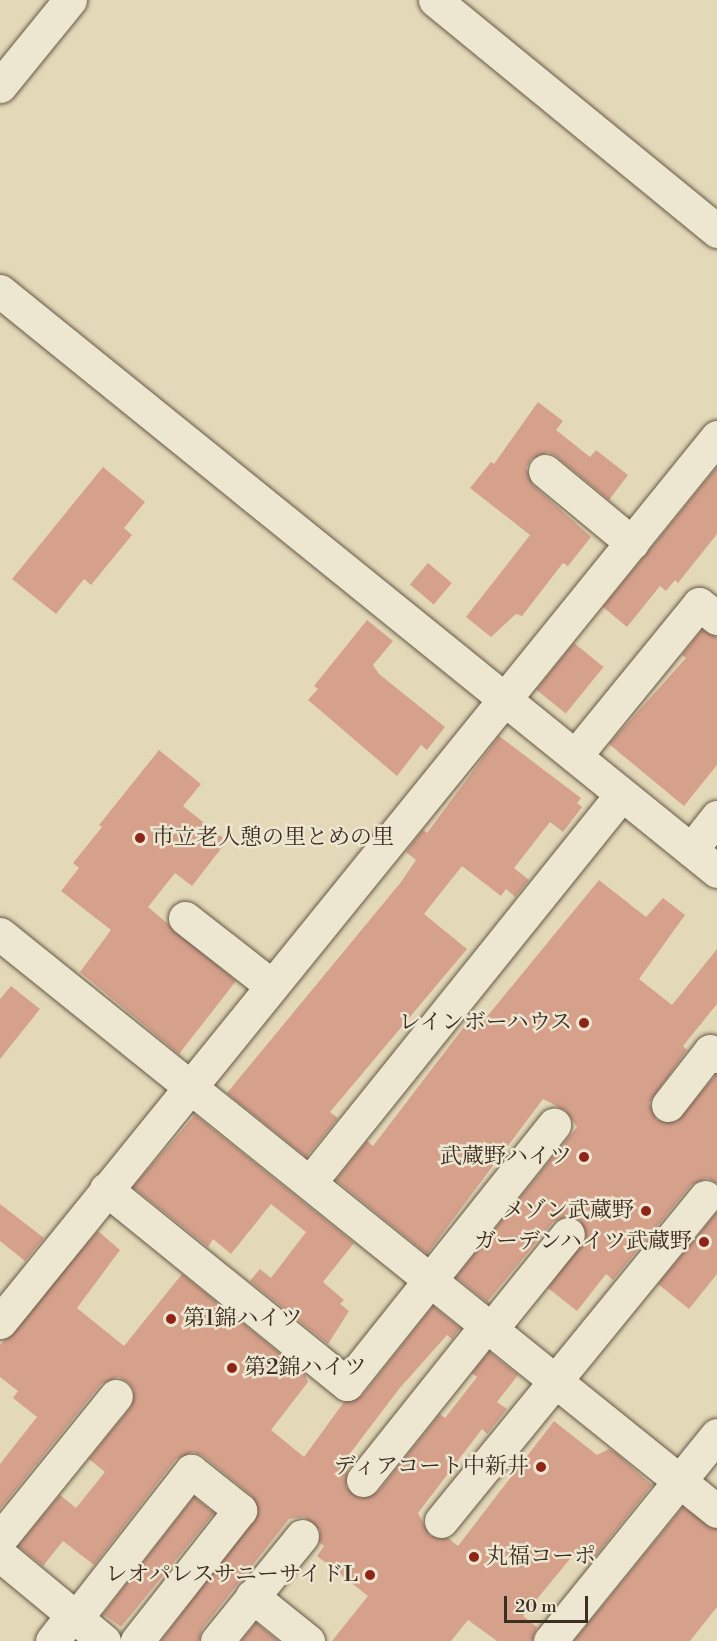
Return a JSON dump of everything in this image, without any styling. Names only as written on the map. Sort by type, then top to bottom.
[{"type":"street","points":[[0,86],[70,0]]},
{"type":"street","points":[[435,0],[717,231]]},
{"type":"street","points":[[0,291],[717,871]]},
{"type":"street","points":[[0,1322],[105,1189],[506,700],[717,437]]},
{"type":"street","points":[[545,471],[632,543]]},
{"type":"street","points":[[575,756],[699,604],[717,618]]},
{"type":"street","points":[[310,1182],[621,795]]},
{"type":"street","points":[[691,850],[717,817]]},
{"type":"street","points":[[185,918],[272,986]]},
{"type":"street","points":[[0,934],[717,1511]]},
{"type":"street","points":[[668,1105],[710,1051],[717,1056]]},
{"type":"street","points":[[105,1189],[347,1384],[554,1125]]},
{"type":"street","points":[[441,1521],[705,1197]]},
{"type":"street","points":[[363,1480],[568,1234]]},
{"type":"street","points":[[0,1539],[116,1396]]},
{"type":"street","points":[[550,1641],[717,1435]]},
{"type":"street","points":[[52,1641],[74,1617],[191,1471],[240,1510],[137,1641]]},
{"type":"street","points":[[217,1641],[302,1536]]},
{"type":"street","points":[[0,1556],[104,1641]]},
{"type":"street","points":[[252,1596],[308,1641]]},
{"type":"building","points":[[538,402],[563,421],[556,430],[590,457],[596,450],[628,475],[609,500],[556,456],[548,452],[531,459],[526,468],[533,485],[591,537],[568,566],[563,563],[522,616],[516,614],[491,637],[466,617],[530,535],[470,488],[491,462],[494,464]]},
{"type":"building","points":[[103,467],[145,502],[124,528],[132,535],[91,585],[84,579],[56,614],[12,579]]},
{"type":"building","points":[[717,467],[717,534],[678,583],[675,580],[666,591],[660,586],[627,627],[603,607]]},
{"type":"building","points":[[428,563],[452,583],[434,604],[410,584]]},
{"type":"building","points":[[367,620],[393,641],[373,665],[379,674],[445,727],[427,750],[421,745],[397,776],[308,700],[318,689],[314,686]]},
{"type":"building","points":[[702,630],[717,637],[717,765],[684,806],[609,744],[686,658],[682,655]]},
{"type":"building","points":[[574,643],[604,667],[566,714],[536,690]]},
{"type":"building","points":[[499,736],[581,798],[577,803],[582,807],[563,832],[550,822],[514,868],[529,880],[515,897],[506,889],[501,896],[462,866],[424,914],[467,949],[330,1112],[338,1118],[306,1157],[227,1093],[401,882],[416,860],[406,852],[423,830],[427,833]]},
{"type":"building","points":[[159,750],[201,784],[183,806],[227,841],[192,886],[175,873],[148,907],[236,981],[179,1054],[80,972],[111,930],[61,891],[79,868],[73,863],[102,827],[99,825]]},
{"type":"building","points":[[599,880],[646,917],[663,898],[685,915],[639,979],[672,1005],[717,949],[717,1004],[683,1046],[687,1050],[649,1103],[657,1120],[676,1122],[717,1074],[717,1183],[707,1178],[691,1185],[613,1280],[606,1274],[577,1311],[548,1288],[586,1238],[580,1220],[570,1215],[553,1222],[487,1302],[456,1277],[577,1127],[566,1111],[543,1099],[427,1254],[336,1180],[367,1141],[373,1146],[467,1023],[476,1030]]},
{"type":"building","points":[[11,986],[40,1009],[0,1059],[0,999]]},
{"type":"building","points":[[195,1115],[354,1243],[323,1282],[344,1300],[340,1304],[349,1311],[328,1344],[250,1281],[260,1269],[271,1278],[306,1232],[271,1204],[231,1254],[213,1239],[208,1247],[133,1187]]},
{"type":"building","points":[[0,1204],[44,1238],[25,1261],[0,1241]]},
{"type":"building","name":"ガーデンハイツ武蔵野","points":[[717,1212],[717,1274],[689,1309],[658,1284]]},
{"type":"building","points":[[98,1231],[120,1250],[77,1308],[124,1346],[182,1274],[305,1374],[308,1382],[271,1430],[304,1457],[344,1402],[362,1396],[433,1306],[460,1328],[452,1339],[447,1335],[399,1389],[342,1464],[348,1469],[346,1487],[360,1498],[378,1492],[440,1414],[445,1418],[477,1377],[472,1373],[489,1352],[518,1375],[497,1402],[507,1409],[487,1434],[482,1429],[418,1513],[430,1536],[448,1538],[458,1546],[554,1421],[597,1455],[609,1449],[617,1454],[652,1485],[588,1565],[574,1554],[523,1616],[537,1627],[532,1641],[497,1641],[468,1620],[451,1641],[332,1641],[368,1596],[317,1556],[324,1546],[319,1542],[320,1530],[304,1517],[289,1519],[202,1629],[199,1641],[161,1641],[258,1513],[252,1496],[203,1456],[193,1452],[176,1459],[94,1565],[63,1541],[43,1566],[18,1546],[60,1495],[76,1508],[105,1472],[89,1459],[131,1407],[134,1390],[128,1382],[118,1377],[101,1384],[0,1509],[0,1464],[37,1417],[13,1398],[18,1391],[0,1377],[0,1345]]},
{"type":"building","points":[[194,1497],[214,1513],[121,1627],[103,1614]]},
{"type":"building","points":[[683,1507],[717,1529],[717,1607],[690,1641],[574,1641]]},
{"type":"building","points":[[256,1623],[278,1641],[241,1641]]},
{"type":"place","name":"市立老人憩の里とめの里","points":[[140,838]]},
{"type":"place","name":"レインボーハウス","points":[[584,1023]]},
{"type":"place","name":"武蔵野ハイツ","points":[[584,1157]]},
{"type":"place","name":"メゾン武蔵野","points":[[646,1211]]},
{"type":"place","name":"ガーデンハイツ武蔵野","points":[[704,1242]]},
{"type":"place","name":"第1錦ハイツ","points":[[171,1319]]},
{"type":"place","name":"第2錦ハイツ","points":[[232,1368]]},
{"type":"place","name":"ディアコート中新井","points":[[541,1467]]},
{"type":"place","name":"丸福コーポ","points":[[474,1557]]},
{"type":"place","name":"レオパレスサニーサイドL","points":[[370,1575]]}]
